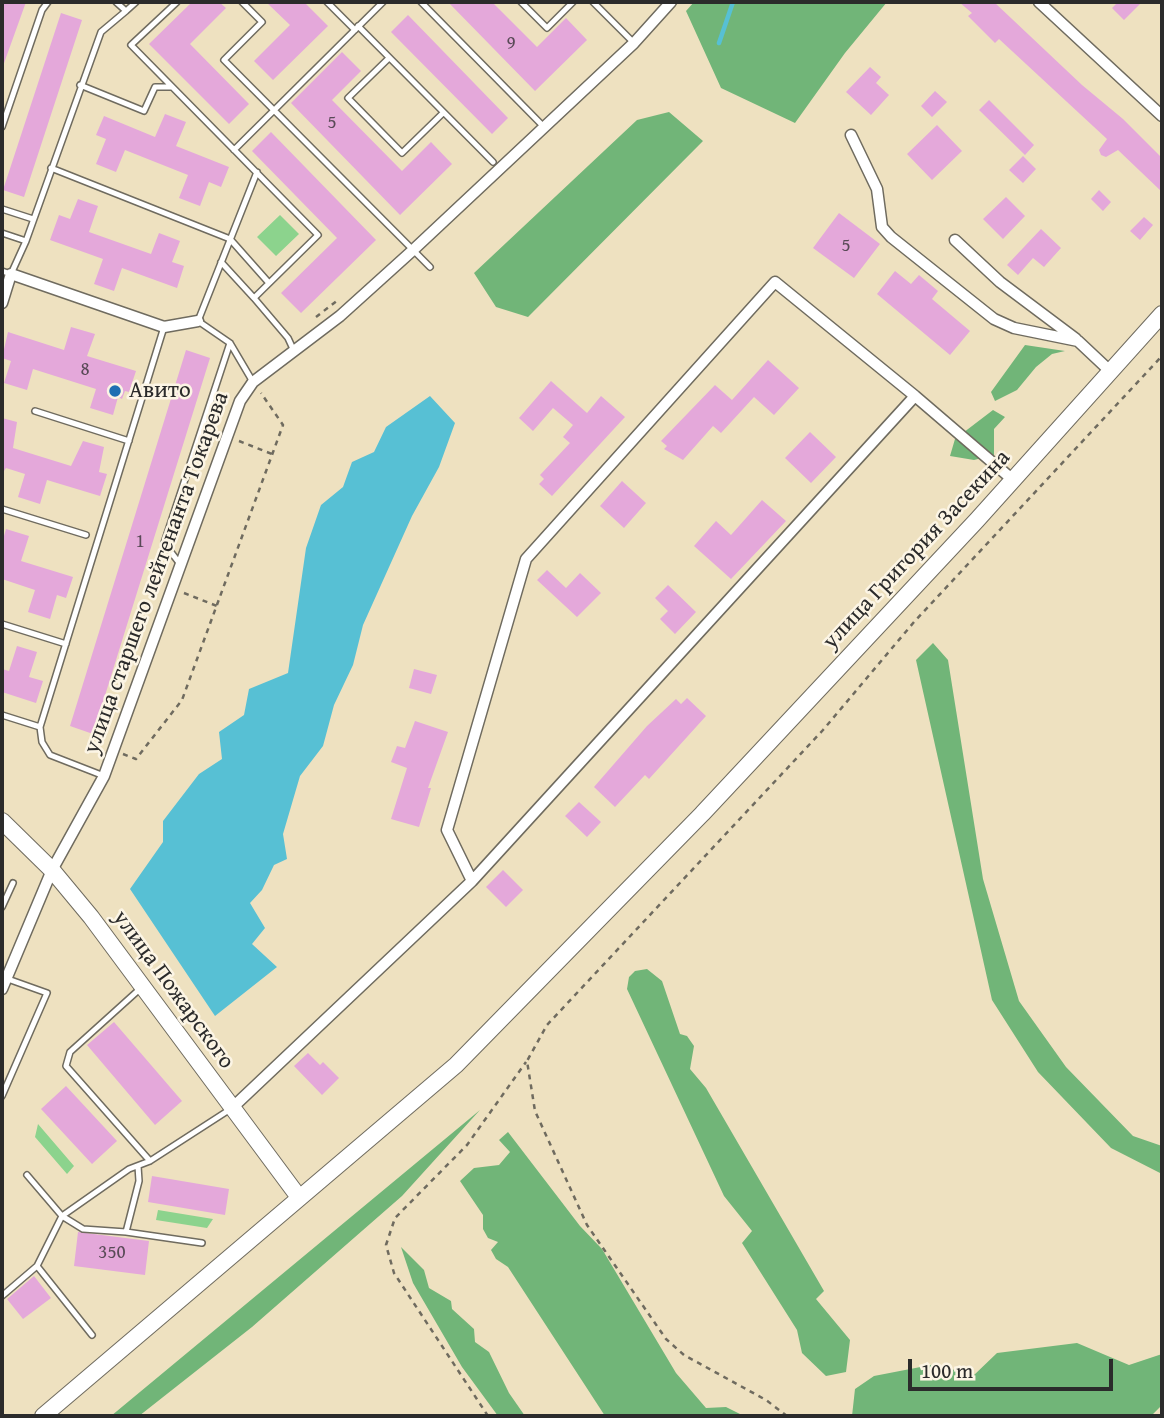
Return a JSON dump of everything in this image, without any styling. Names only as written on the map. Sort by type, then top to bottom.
[{"type":"main road","name":"улица Григория Засекина","points":[[43,1416],[298,1196],[456,1065],[702,814],[1013,480],[1162,314]]},
{"type":"main road","name":"улица Пожарского","points":[[2,821],[52,870],[143,987],[298,1196]]},
{"type":"street","name":"улица старшего лейтенанта Токарева","points":[[3,982],[52,870],[104,775],[225,436],[240,401],[253,382],[340,316],[412,251],[634,43],[671,2]]},
{"type":"street","points":[[1039,2],[1162,116]]},
{"type":"street","points":[[851,135],[877,189],[882,227],[891,237],[994,319],[1014,328],[1078,341]]},
{"type":"street","points":[[955,240],[1000,282],[1078,341],[1111,372]]},
{"type":"street","points":[[2,303],[6,273],[164,327],[198,321]]},
{"type":"street","points":[[471,881],[447,830],[526,559],[775,282],[1013,480]]},
{"type":"street","points":[[232,1108],[471,881],[915,396]]},
{"type":"lane","points":[[2,127],[42,10],[48,2]]},
{"type":"lane","points":[[116,2],[126,11]]},
{"type":"lane","points":[[6,273],[26,241],[101,32],[136,2]]},
{"type":"lane","points":[[177,2],[131,45],[318,235],[254,298]]},
{"type":"lane","points":[[242,2],[262,22],[224,60],[430,267]]},
{"type":"lane","points":[[327,2],[389,58],[493,162]]},
{"type":"lane","points":[[234,150],[383,2]]},
{"type":"lane","points":[[421,2],[544,127]]},
{"type":"lane","points":[[521,2],[547,28],[573,2]]},
{"type":"lane","points":[[593,2],[634,43]]},
{"type":"lane","points":[[389,58],[348,98],[393,144],[402,153],[443,113]]},
{"type":"lane","points":[[80,85],[144,111],[155,87],[172,87]]},
{"type":"lane","points":[[51,168],[230,239],[269,283]]},
{"type":"lane","points":[[253,382],[230,343],[198,321],[257,172]]},
{"type":"lane","points":[[2,209],[33,219]]},
{"type":"lane","points":[[2,233],[26,241]]},
{"type":"lane","points":[[221,262],[288,338],[294,351]]},
{"type":"lane","points":[[104,775],[50,755],[42,742],[40,727],[164,327]]},
{"type":"lane","points":[[180,564],[164,543],[230,343]]},
{"type":"lane","points":[[35,411],[129,441]]},
{"type":"lane","points":[[2,509],[86,535]]},
{"type":"lane","points":[[2,624],[66,644]]},
{"type":"lane","points":[[2,715],[40,727]]},
{"type":"lane","points":[[2,907],[13,883]]},
{"type":"lane","points":[[2,1096],[47,993],[3,982]]},
{"type":"lane","points":[[143,987],[70,1052],[66,1066],[150,1161]]},
{"type":"lane","points":[[2,1296],[37,1266],[62,1216],[120,1175],[150,1161],[232,1108]]},
{"type":"lane","points":[[127,1232],[139,1181],[138,1166]]},
{"type":"lane","points":[[27,1175],[62,1216],[83,1229],[127,1232],[202,1243]]},
{"type":"lane","points":[[37,1266],[92,1335]]},
{"type":"path","points":[[488,1416],[394,1273],[386,1245],[395,1218],[467,1145],[527,1061],[547,1024],[823,730],[914,622],[1162,356]]},
{"type":"path","points":[[113,751],[136,759],[182,700],[283,425],[253,382]]},
{"type":"path","points":[[225,436],[272,454]]},
{"type":"path","points":[[171,589],[217,606]]},
{"type":"path","points":[[527,1061],[535,1111],[587,1226],[666,1339],[684,1355],[766,1400],[787,1416]]},
{"type":"green space","points":[[694,2],[887,2],[845,53],[795,123],[721,88],[686,11]]},
{"type":"green space","points":[[669,112],[703,141],[528,317],[496,307],[474,273],[637,120]]},
{"type":"green space","points":[[280,215],[299,234],[276,256],[257,237]]},
{"type":"green space","points":[[1025,345],[1065,351],[1052,354],[1036,367],[1017,390],[995,401],[991,392]]},
{"type":"green space","points":[[993,410],[1005,417],[994,429],[994,455],[974,460],[950,456],[955,439]]},
{"type":"green space","points":[[933,643],[948,660],[983,879],[1019,1001],[1066,1067],[1133,1136],[1162,1146],[1162,1174],[1111,1148],[1038,1072],[992,1000],[916,660]]},
{"type":"green space","points":[[647,969],[662,981],[680,1034],[687,1036],[694,1046],[690,1069],[706,1088],[824,1291],[816,1299],[850,1340],[846,1372],[826,1376],[802,1353],[797,1330],[742,1243],[752,1231],[724,1196],[627,989],[629,977],[635,971]]},
{"type":"green space","points":[[480,1110],[402,1196],[252,1327],[139,1416],[111,1416]]},
{"type":"green space","points":[[38,1124],[74,1166],[67,1174],[35,1137]]},
{"type":"green space","points":[[508,1132],[580,1226],[602,1249],[676,1373],[706,1408],[726,1407],[744,1416],[605,1416],[508,1267],[496,1259],[491,1250],[498,1242],[488,1238],[483,1229],[483,1215],[460,1181],[474,1168],[499,1165],[510,1152],[499,1140]]},
{"type":"green space","points":[[158,1210],[213,1219],[207,1228],[156,1220]]},
{"type":"green space","points":[[401,1247],[424,1270],[429,1288],[451,1301],[452,1309],[474,1329],[475,1342],[489,1352],[509,1393],[525,1416],[498,1416],[462,1367],[413,1283]]},
{"type":"green space","points":[[1077,1343],[1129,1365],[1162,1354],[1162,1405],[1151,1416],[852,1416],[855,1389],[874,1376],[936,1364],[973,1376],[997,1353]]},
{"type":"water","points":[[430,396],[455,423],[439,467],[412,516],[363,625],[353,665],[334,705],[323,746],[300,776],[283,834],[287,859],[274,865],[262,890],[250,903],[265,928],[252,944],[277,967],[215,1016],[130,889],[163,842],[163,821],[199,774],[222,759],[219,732],[244,715],[249,689],[288,673],[306,548],[321,505],[343,487],[352,462],[374,452],[386,427]]},
{"type":"building","points":[[2,2],[26,2],[3,66],[2,65]]},
{"type":"building","points":[[192,2],[219,2],[226,8],[190,44],[249,104],[229,124],[149,44]]},
{"type":"building","points":[[266,2],[304,2],[328,26],[273,80],[254,61],[290,25]]},
{"type":"building","points":[[448,2],[492,2],[537,47],[566,18],[587,40],[535,91]]},
{"type":"building","points":[[959,2],[994,2],[1082,85],[1123,119],[1162,158],[1162,192],[1118,150],[1106,157],[1101,155],[1099,150],[1107,139],[999,39],[995,43],[968,16],[972,13]]},
{"type":"building","points":[[1118,2],[1142,2],[1124,20],[1112,8]]},
{"type":"building","points":[[61,13],[82,20],[24,197],[3,190]]},
{"type":"building","points":[[408,15],[508,118],[492,134],[391,32]]},
{"type":"building","points":[[342,52],[361,71],[332,100],[402,171],[431,142],[452,164],[400,215],[291,103]]},
{"type":"building","points":[[870,67],[881,77],[876,83],[889,95],[871,115],[846,92]]},
{"type":"building","points":[[935,91],[947,102],[932,117],[921,106]]},
{"type":"building","points":[[989,100],[1034,145],[1025,155],[979,110]]},
{"type":"building","points":[[165,114],[186,122],[176,146],[229,167],[221,187],[209,182],[200,206],[179,198],[188,175],[125,150],[116,172],[96,164],[106,139],[96,135],[104,116],[155,137]]},
{"type":"building","points":[[937,125],[962,151],[932,180],[907,154]]},
{"type":"building","points":[[271,132],[376,240],[301,313],[281,293],[337,238],[252,151]]},
{"type":"building","points":[[1023,156],[1036,169],[1023,183],[1009,170]]},
{"type":"building","points":[[1099,190],[1111,202],[1103,211],[1091,199]]},
{"type":"building","points":[[1006,197],[1025,216],[1003,239],[983,219]]},
{"type":"building","points":[[78,199],[98,206],[89,232],[151,254],[159,233],[180,241],[172,262],[184,266],[177,288],[122,268],[114,291],[94,284],[103,259],[50,240],[59,215],[70,219]]},
{"type":"building","points":[[839,213],[880,244],[854,278],[813,248]]},
{"type":"building","points":[[1144,217],[1153,225],[1140,240],[1130,231]]},
{"type":"building","points":[[1041,229],[1061,248],[1044,267],[1033,258],[1018,275],[1007,265]]},
{"type":"building","points":[[895,271],[911,284],[919,275],[938,291],[932,299],[970,331],[950,355],[877,294]]},
{"type":"building","points":[[71,327],[95,334],[87,356],[136,371],[129,392],[125,391],[122,399],[118,397],[113,415],[90,408],[96,389],[33,369],[27,390],[4,383],[11,361],[2,358],[8,332],[64,350]]},
{"type":"building","points":[[186,350],[210,358],[93,734],[70,726]]},
{"type":"building","points":[[768,360],[799,388],[774,415],[754,397],[721,433],[713,426],[683,460],[664,449],[667,446],[661,441],[715,385],[732,400]]},
{"type":"building","points":[[551,381],[587,413],[601,396],[625,417],[552,496],[539,484],[544,479],[540,475],[570,443],[563,437],[573,425],[553,408],[533,431],[519,418]]},
{"type":"building","points":[[2,418],[17,422],[13,448],[71,466],[83,441],[104,447],[99,472],[107,474],[100,496],[47,480],[40,504],[18,497],[25,474],[6,468],[2,474]]},
{"type":"building","points":[[810,432],[836,457],[811,483],[785,458]]},
{"type":"building","points":[[622,481],[646,503],[624,528],[600,506]]},
{"type":"building","points":[[762,500],[786,521],[731,579],[694,546],[716,521],[731,535]]},
{"type":"building","points":[[6,529],[29,536],[21,561],[73,577],[66,598],[57,595],[50,619],[28,612],[35,590],[2,579],[2,543]]},
{"type":"building","points":[[547,570],[566,588],[580,573],[601,593],[577,617],[537,580]]},
{"type":"building","points":[[668,585],[696,612],[675,634],[660,619],[668,611],[655,598]]},
{"type":"building","points":[[17,646],[37,652],[29,677],[43,681],[36,703],[2,692],[2,669],[9,671]]},
{"type":"building","points":[[414,669],[437,675],[431,694],[409,688]]},
{"type":"building","points":[[687,698],[706,716],[649,779],[645,775],[615,807],[594,787],[647,726],[676,699],[681,704]]},
{"type":"building","points":[[415,721],[448,732],[428,788],[431,788],[419,827],[391,819],[407,768],[391,762],[397,746],[405,748]]},
{"type":"building","points":[[579,802],[601,822],[587,837],[565,816]]},
{"type":"building","points":[[503,870],[523,890],[506,907],[486,887]]},
{"type":"building","points":[[114,1022],[182,1101],[155,1125],[87,1045]]},
{"type":"building","points":[[308,1053],[320,1065],[323,1062],[339,1078],[322,1095],[294,1066]]},
{"type":"building","points":[[66,1086],[117,1141],[92,1164],[41,1109]]},
{"type":"building","points":[[152,1176],[229,1189],[225,1215],[148,1202]]},
{"type":"building","points":[[78,1232],[149,1241],[145,1275],[74,1266]]},
{"type":"building","points":[[34,1276],[51,1298],[23,1319],[7,1299]]},
{"type":"waterway","points":[[719,43],[733,2]]},
{"type":"place","name":"Авито","points":[[115,391]]}]
